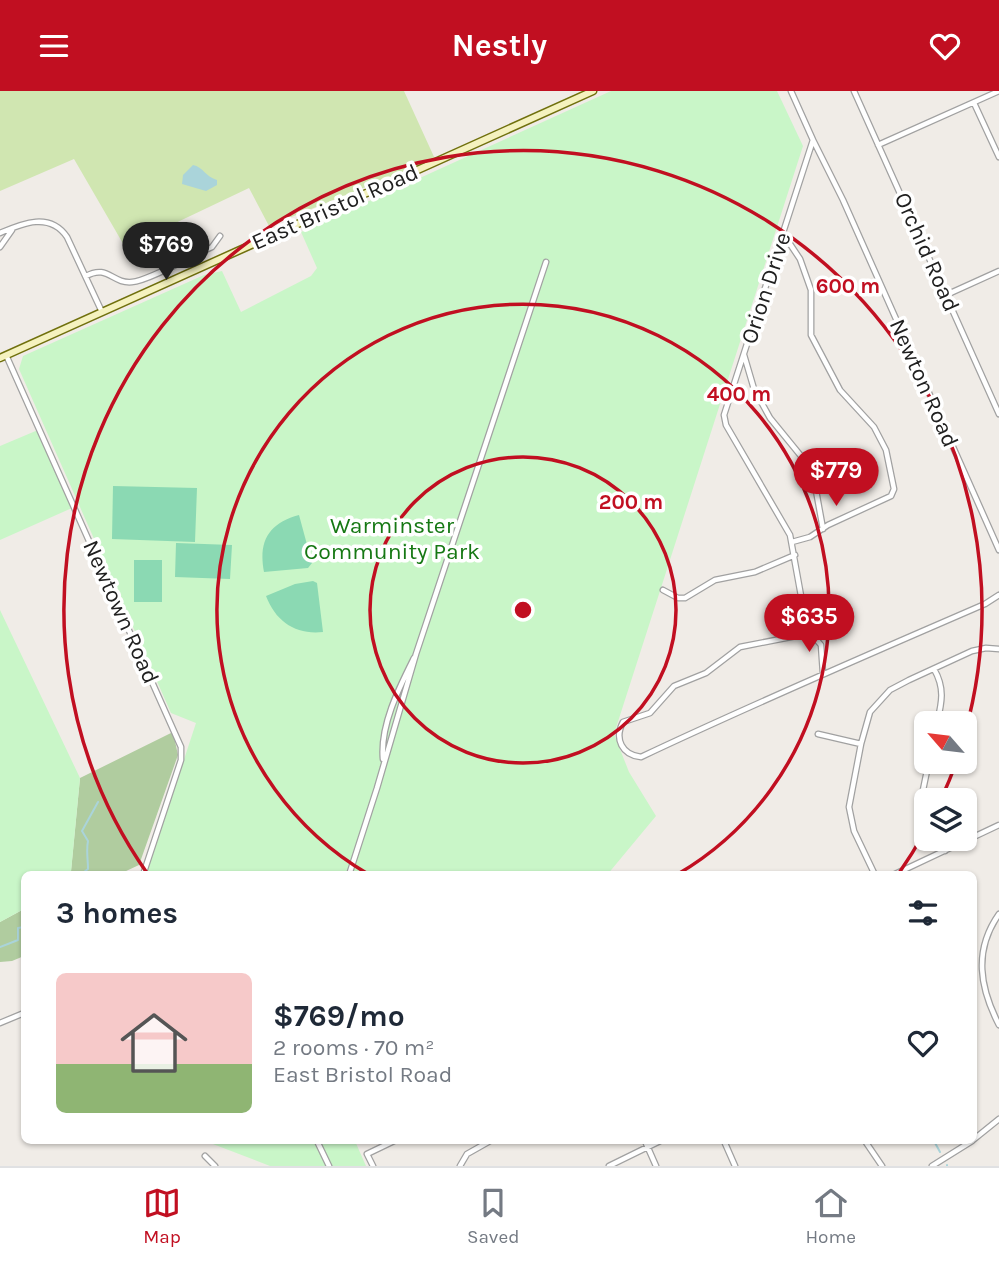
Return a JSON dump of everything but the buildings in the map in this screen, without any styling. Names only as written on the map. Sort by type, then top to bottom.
[{"type":"main road","name":"East Bristol Road","points":[[3,356],[593,91]]},
{"type":"street","points":[[791,91],[813,140]]},
{"type":"street","name":"Orchid Road","points":[[854,91],[999,414]]},
{"type":"street","points":[[878,145],[999,91]]},
{"type":"street","points":[[974,103],[999,157]]},
{"type":"street","name":"Orion Drive","points":[[813,140],[724,411],[724,421],[792,542],[806,631],[821,645],[823,674]]},
{"type":"street","name":"Newton Road","points":[[813,140],[999,550]]},
{"type":"street","points":[[0,233],[38,221],[57,226],[67,237],[102,312]]},
{"type":"street","points":[[0,247],[13,229]]},
{"type":"street","points":[[783,235],[800,259],[811,290],[811,335],[840,390],[874,427],[886,450],[894,489],[892,495],[810,537],[792,542]]},
{"type":"street","name":"East Bristol Road","points":[[86,276],[103,272],[125,282],[139,281],[212,247],[220,236]]},
{"type":"street","points":[[350,871],[383,764],[384,735],[402,680],[416,655],[546,262]]},
{"type":"street","points":[[946,295],[999,271]]},
{"type":"street","points":[[744,355],[755,391],[773,422],[801,456],[815,485],[823,529]]},
{"type":"street","name":"Newtown Road","points":[[3,356],[181,747],[180,760],[144,871]]},
{"type":"street","points":[[663,590],[678,598],[685,598],[715,580],[755,572],[795,555]]},
{"type":"street","points":[[806,631],[740,647],[706,673],[674,686],[653,711],[624,722],[619,734],[620,744],[630,755],[641,757],[831,670],[985,604],[999,594]]},
{"type":"street","points":[[873,871],[854,831],[850,815],[850,799],[868,718],[890,690],[972,651],[999,649]]},
{"type":"street","points":[[934,669],[942,688],[939,711]]},
{"type":"street","points":[[818,734],[861,744]]},
{"type":"street","points":[[977,836],[999,825]]},
{"type":"street","points":[[902,871],[945,851]]},
{"type":"street","points":[[999,915],[986,939],[981,970],[985,995],[999,1025]]},
{"type":"street","points":[[0,1023],[21,1014]]},
{"type":"street","points":[[977,1137],[999,1119]]},
{"type":"street","points":[[318,1144],[329,1166]]},
{"type":"street","points":[[373,1166],[367,1154],[388,1144]]},
{"type":"street","points":[[460,1166],[467,1154],[485,1144]]},
{"type":"street","points":[[646,1144],[656,1166]]},
{"type":"street","points":[[609,1166],[654,1144]]},
{"type":"street","points":[[725,1144],[735,1166]]},
{"type":"street","points":[[867,1144],[882,1166]]},
{"type":"street","points":[[932,1166],[967,1144]]},
{"type":"street","points":[[205,1156],[215,1166]]},
{"type":"green space","points":[[0,91],[404,91],[435,159],[269,226],[249,188],[125,247],[74,159],[0,191]]},
{"type":"green space","name":"Warminster Community Park","points":[[611,91],[777,91],[803,146],[614,734],[629,772],[656,816],[610,871],[147,871],[196,723],[171,713],[19,369],[23,356],[204,275],[222,271],[241,312],[311,276],[317,268],[301,232]]},
{"type":"green space","points":[[38,430],[72,508],[0,540],[0,446]]},
{"type":"green space","points":[[113,486],[197,488],[195,542],[112,539]]},
{"type":"green space","points":[[299,515],[312,563],[308,568],[264,572],[263,551],[268,535],[280,523]]},
{"type":"green space","points":[[176,543],[232,545],[230,579],[175,577]]},
{"type":"green space","points":[[134,560],[162,560],[162,602],[134,602]]},
{"type":"green space","points":[[313,581],[317,583],[323,632],[304,631],[288,625],[275,613],[266,596],[295,584]]},
{"type":"green space","points":[[0,610],[80,778],[71,871],[21,871],[21,911],[0,922]]},
{"type":"green space","points":[[173,732],[178,755],[139,865],[126,871],[71,871],[80,778]]},
{"type":"green space","points":[[21,911],[21,957],[0,962],[0,922]]},
{"type":"green space","points":[[213,1144],[356,1144],[366,1166],[270,1166]]},
{"type":"water","points":[[193,165],[217,180],[217,185],[206,191],[182,184],[183,175]]},
{"type":"waterway","points":[[85,871],[88,869],[88,841],[82,831],[98,802]]},
{"type":"waterway","points":[[0,947],[18,940],[18,928],[21,928]]},
{"type":"waterway","points":[[936,1144],[940,1152]]}]
